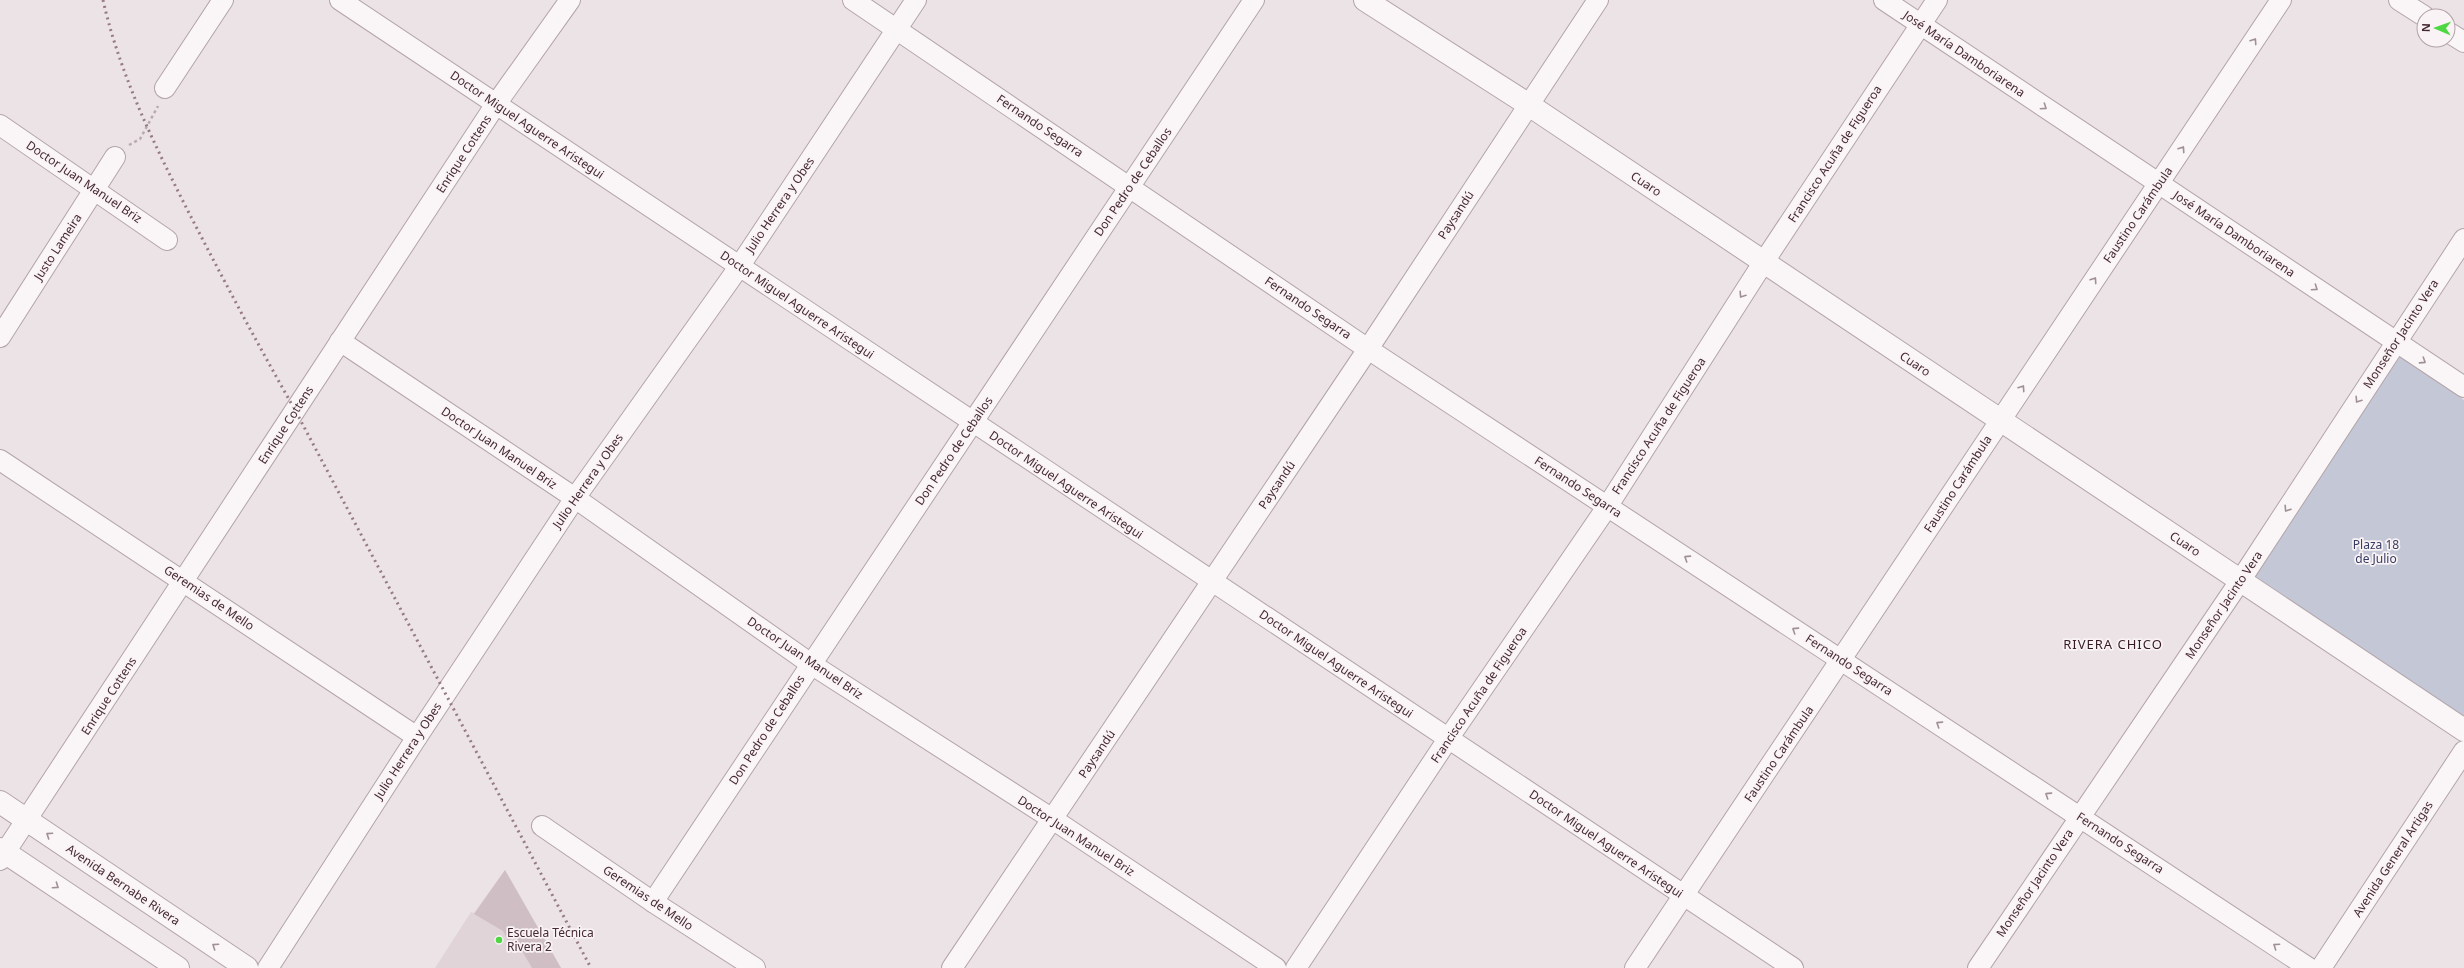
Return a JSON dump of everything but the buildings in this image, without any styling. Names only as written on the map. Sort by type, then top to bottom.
[{"type":"street","points":[[165,88],[223,0]]},
{"type":"street","name":"Doctor Miguel Aguerre Aristegui","points":[[340,0],[1793,968]]},
{"type":"street","name":"Enrique Cottens","points":[[2,854],[27,821],[496,104],[570,0]]},
{"type":"street","name":"Fernando Segarra","points":[[852,0],[1368,349],[2309,968]]},
{"type":"street","name":"Julio Herrera y Obes","points":[[268,968],[417,737],[575,498],[739,267],[916,0]]},
{"type":"street","name":"Don Pedro de Ceballos","points":[[653,902],[811,664],[974,423],[1254,0]]},
{"type":"street","name":"Cuaro","points":[[1366,0],[1529,105],[1763,263],[2464,730]]},
{"type":"street","name":"Paysandú","points":[[952,968],[1054,820],[1368,349],[1598,0]]},
{"type":"street","name":"José María Damboriarena","points":[[1884,0],[2464,387]]},
{"type":"street","name":"Francisco Acuña de Figueroa","points":[[1296,968],[1448,739],[1607,507],[1763,263],[1937,0]]},
{"type":"street","name":"Faustino Carámbula","points":[[1635,968],[1842,660],[2000,420],[2281,0]]},
{"type":"street","points":[[2399,0],[2416,11]]},
{"type":"street","name":"Doctor Juan Manuel Briz","points":[[0,125],[167,240]]},
{"type":"street","name":"Justo Lameira","points":[[0,337],[115,157]]},
{"type":"street","name":"Monseñor Jacinto Vera","points":[[1978,968],[2240,581],[2464,239]]},
{"type":"street","name":"Doctor Juan Manuel Briz","points":[[340,341],[575,498],[811,664],[1054,820],[1276,968]]},
{"type":"street","name":"Geremias de Mello","points":[[0,460],[417,737]]},
{"type":"street","name":"Avenida General Artigas","points":[[2321,968],[2464,751]]},
{"type":"street","name":"Avenida Bernabe Rivera","points":[[0,802],[247,968]]},
{"type":"street","name":"Geremias de Mello","points":[[542,826],[653,902],[755,968]]},
{"type":"street","points":[[2,854],[178,968]]},
{"type":"path","points":[[115,157],[121,150],[140,139],[161,100],[165,88]]},
{"type":"shaded area","name":"Escuela Técnica Rivera 2","points":[[505,870],[561,968],[435,968],[471,912],[474,913]]},
{"type":"green space","name":"Plaza 18 de Julio","points":[[2399,356],[2464,400],[2464,718],[2253,575]]},
{"type":"railway","points":[[103,0],[110,28],[128,82],[163,161],[189,213],[591,968]]},
{"type":"place","name":"Escuela Técnica Rivera 2","points":[[499,940]]},
{"type":"district","name":"RIVERA CHICO","points":[[2113,644]]}]
